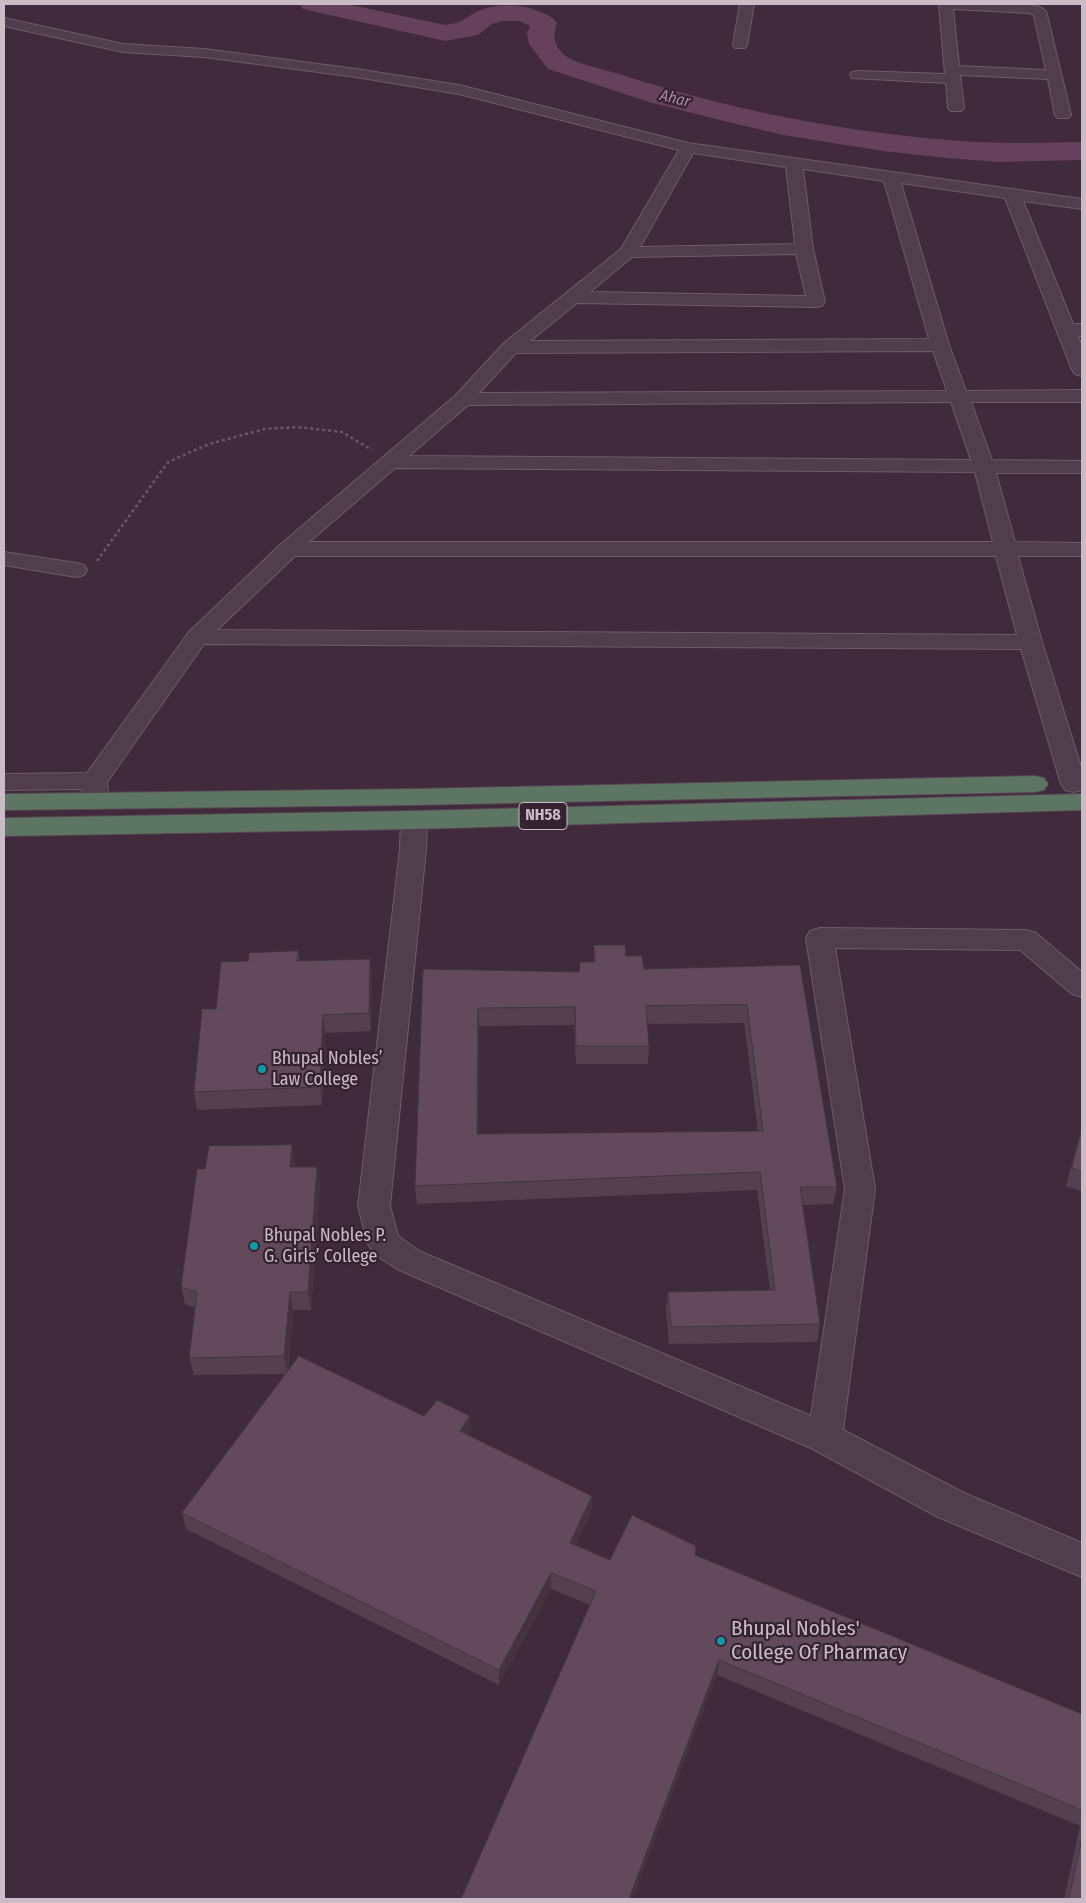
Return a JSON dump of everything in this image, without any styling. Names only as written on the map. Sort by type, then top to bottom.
[{"type":"highway","name":"NH58","points":[[4,802],[95,791],[415,808]]},
{"type":"highway","name":"NH58","points":[[4,827],[415,808],[1080,793]]},
{"type":"street","points":[[740,45],[746,4]]},
{"type":"street","points":[[956,108],[946,4],[1036,10],[1040,14],[1063,115]]},
{"type":"street","points":[[4,22],[123,48],[204,53],[356,73],[459,90],[688,148],[1082,204]]},
{"type":"street","points":[[856,75],[1054,74]]},
{"type":"street","points":[[4,782],[95,791],[197,637],[289,549],[463,399],[511,347],[628,252],[688,148]]},
{"type":"street","points":[[794,163],[804,249],[821,324]]},
{"type":"street","points":[[890,177],[940,345],[984,467],[1030,642],[1080,793]]},
{"type":"street","points":[[1012,194],[1074,330],[1082,370]]},
{"type":"street","points":[[628,252],[804,249]]},
{"type":"street","points":[[571,297],[821,324],[940,345]]},
{"type":"street","points":[[511,347],[821,324]]},
{"type":"street","points":[[463,399],[1082,396]]},
{"type":"street","points":[[392,462],[1082,468]]},
{"type":"street","points":[[289,549],[1082,550]]},
{"type":"street","points":[[4,558],[76,570]]},
{"type":"street","points":[[197,637],[1030,642]]},
{"type":"street","points":[[415,808],[413,849],[374,1206],[384,1244],[408,1260],[825,1438],[951,1505],[1082,1560]]},
{"type":"street","points":[[825,1438],[860,1189],[820,938],[1026,940],[1082,986]]},
{"type":"path","points":[[76,570],[96,563],[168,462],[209,444],[266,430],[306,428],[342,432],[392,462]]},
{"type":"building","points":[[594,945],[625,945],[626,956],[642,956],[644,969],[800,965],[837,1187],[800,1187],[820,1324],[671,1327],[668,1292],[775,1290],[760,1172],[415,1186],[423,969],[579,972],[580,962],[595,962]],"holes":[[[747,1005],[763,1131],[477,1134],[478,1008],[575,1007],[576,1046],[649,1046],[646,1006]]]},
{"type":"building","name":"Bhupal Nobles’ Law College","points":[[298,951],[297,961],[370,959],[369,1013],[323,1015],[320,1087],[194,1092],[202,1009],[216,1009],[221,962],[248,961],[249,953]]},
{"type":"building","points":[[1082,1129],[1082,1172],[1072,1168]]},
{"type":"building","name":"Bhupal Nobles P. G. Girls’ College","points":[[292,1145],[290,1167],[317,1167],[308,1292],[290,1292],[284,1356],[189,1358],[197,1292],[181,1287],[197,1169],[205,1169],[209,1146]]},
{"type":"building","name":"Bhupal Nobles' College Of Pharmacy","points":[[299,1356],[424,1416],[437,1400],[470,1416],[460,1431],[592,1496],[570,1543],[610,1560],[632,1515],[696,1546],[695,1555],[1082,1714],[1082,1810],[719,1660],[629,1899],[461,1899],[596,1591],[551,1573],[499,1670],[182,1513]]},
{"type":"building","points":[[1082,1839],[1082,1899],[1069,1899]]},
{"type":"waterway","name":"Ahar","points":[[312,4],[445,33],[469,29],[483,19],[499,13],[523,14],[544,23],[540,33],[542,44],[557,63],[659,96],[783,126],[883,142],[947,149],[998,153],[1082,151]]},
{"type":"place","name":"Bhupal Nobles’ Law College","points":[[262,1069]]},
{"type":"place","name":"Bhupal Nobles P. G. Girls’ College","points":[[254,1246]]},
{"type":"place","name":"Bhupal Nobles' College Of Pharmacy","points":[[721,1641]]}]
